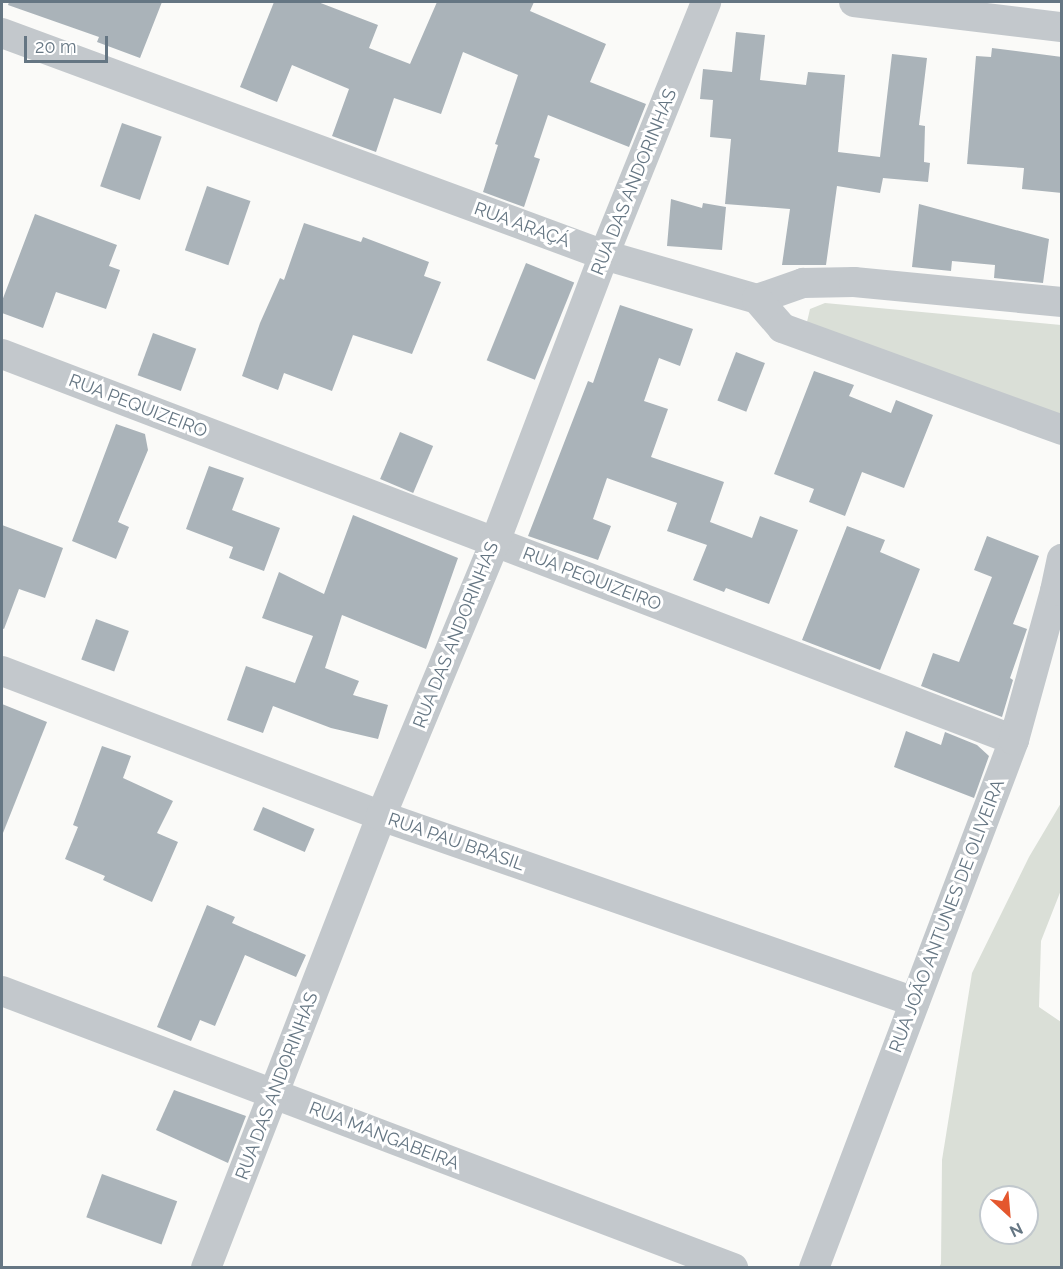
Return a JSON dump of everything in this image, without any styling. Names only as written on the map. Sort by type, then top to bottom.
[{"type":"street","name":"RUA DAS ANDORINHAS","points":[[206,1268],[381,816],[495,542],[604,255],[706,2]]},
{"type":"street","points":[[854,2],[1062,27]]},
{"type":"street","name":"RUA ARAÇÁ","points":[[2,33],[604,255],[757,299]]},
{"type":"street","points":[[1062,302],[854,282],[803,283],[757,299],[782,328],[1062,430]]},
{"type":"street","name":"RUA PEQUIZEIRO","points":[[2,354],[1014,740]]},
{"type":"street","name":"RUA JOÃO ANTUNES DE OLIVEIRA","points":[[814,1268],[1014,740],[1062,559]]},
{"type":"street","name":"RUA PAU BRASIL","points":[[2,671],[381,816],[915,1002]]},
{"type":"street","name":"RUA MANGABEIRA","points":[[2,991],[733,1268]]},
{"type":"shaded area","points":[[825,303],[1061,325],[1061,419],[807,322],[810,309]]},
{"type":"shaded area","points":[[1061,803],[1061,890],[1041,941],[1039,1007],[1061,1022],[1061,1267],[939,1267],[941,1264],[942,1160],[972,973],[1029,857]]},
{"type":"building","points":[[9,2],[162,2],[140,58],[97,42],[99,37],[8,5]]},
{"type":"building","points":[[274,2],[318,2],[378,25],[369,48],[410,64],[437,2],[534,2],[530,11],[606,44],[590,82],[646,104],[629,147],[548,115],[534,157],[540,159],[524,207],[483,192],[498,145],[495,144],[518,75],[463,52],[441,114],[394,98],[376,152],[332,136],[349,89],[292,65],[277,102],[240,87]]},
{"type":"building","points":[[736,32],[765,35],[760,80],[806,85],[808,72],[845,75],[838,152],[880,157],[892,54],[927,58],[919,125],[925,126],[924,162],[930,163],[928,182],[883,178],[880,193],[837,186],[826,265],[782,265],[790,209],[725,204],[731,139],[710,137],[713,100],[700,99],[703,69],[732,72]]},
{"type":"building","points":[[992,48],[1062,57],[1062,193],[1022,189],[1024,168],[967,164],[976,56],[991,57]]},
{"type":"building","points":[[122,123],[162,137],[140,200],[100,186]]},
{"type":"building","points":[[207,186],[250,201],[228,265],[185,250]]},
{"type":"building","points":[[671,199],[702,208],[703,203],[726,207],[722,250],[667,246]]},
{"type":"building","points":[[919,204],[1049,239],[1043,283],[994,278],[995,265],[952,261],[951,271],[912,267]]},
{"type":"building","points":[[35,214],[117,245],[109,266],[120,270],[106,309],[56,292],[43,328],[2,313],[2,301]]},
{"type":"building","points":[[304,223],[361,242],[363,237],[429,262],[424,276],[441,282],[412,354],[353,335],[332,391],[284,373],[278,390],[242,376],[260,323],[280,278],[284,280]]},
{"type":"building","points":[[526,263],[574,282],[535,380],[487,360]]},
{"type":"building","points":[[620,305],[693,329],[680,366],[659,358],[644,401],[668,409],[651,457],[724,482],[710,522],[752,538],[760,516],[798,530],[769,604],[726,588],[724,592],[693,580],[707,545],[667,531],[677,503],[607,478],[593,519],[611,526],[598,560],[528,536],[588,381],[593,383]]},
{"type":"building","points":[[153,333],[196,349],[181,391],[138,375]]},
{"type":"building","points":[[736,352],[765,363],[746,412],[717,401]]},
{"type":"building","points":[[814,371],[854,385],[849,396],[891,413],[896,400],[933,415],[904,488],[862,472],[845,516],[809,502],[814,489],[774,474]]},
{"type":"building","points":[[116,424],[145,434],[148,450],[118,522],[129,527],[116,559],[72,541]]},
{"type":"building","points":[[400,432],[433,446],[413,493],[380,479]]},
{"type":"building","points":[[209,466],[244,478],[232,510],[280,528],[264,571],[229,558],[233,547],[186,529]]},
{"type":"building","points":[[353,515],[458,558],[426,649],[342,615],[325,668],[359,681],[353,695],[388,705],[378,739],[331,728],[273,706],[263,733],[227,720],[246,666],[295,683],[313,636],[262,618],[279,572],[324,594]]},
{"type":"building","points":[[2,525],[63,548],[45,598],[19,589],[4,629],[2,628]]},
{"type":"building","points":[[847,526],[885,540],[880,552],[920,569],[880,670],[802,640]]},
{"type":"building","points":[[987,536],[1039,556],[1013,624],[1027,629],[1010,678],[1013,680],[1002,717],[921,686],[933,653],[959,662],[992,577],[974,570]]},
{"type":"building","points":[[96,619],[129,631],[114,671],[81,659]]},
{"type":"building","points":[[2,704],[47,722],[3,833],[2,833]]},
{"type":"building","points":[[906,731],[941,745],[945,732],[977,745],[989,756],[974,798],[894,767]]},
{"type":"building","points":[[102,746],[131,756],[123,778],[173,801],[157,833],[178,842],[152,902],[103,880],[105,876],[65,859],[78,827],[73,825]]},
{"type":"building","points":[[263,807],[315,829],[305,852],[253,830]]},
{"type":"building","points":[[207,905],[235,917],[232,923],[306,955],[296,977],[245,955],[215,1026],[200,1020],[191,1041],[157,1027]]},
{"type":"building","points":[[174,1090],[246,1116],[228,1163],[156,1130]]},
{"type":"building","points":[[102,1174],[177,1201],[161,1245],[86,1217]]}]
